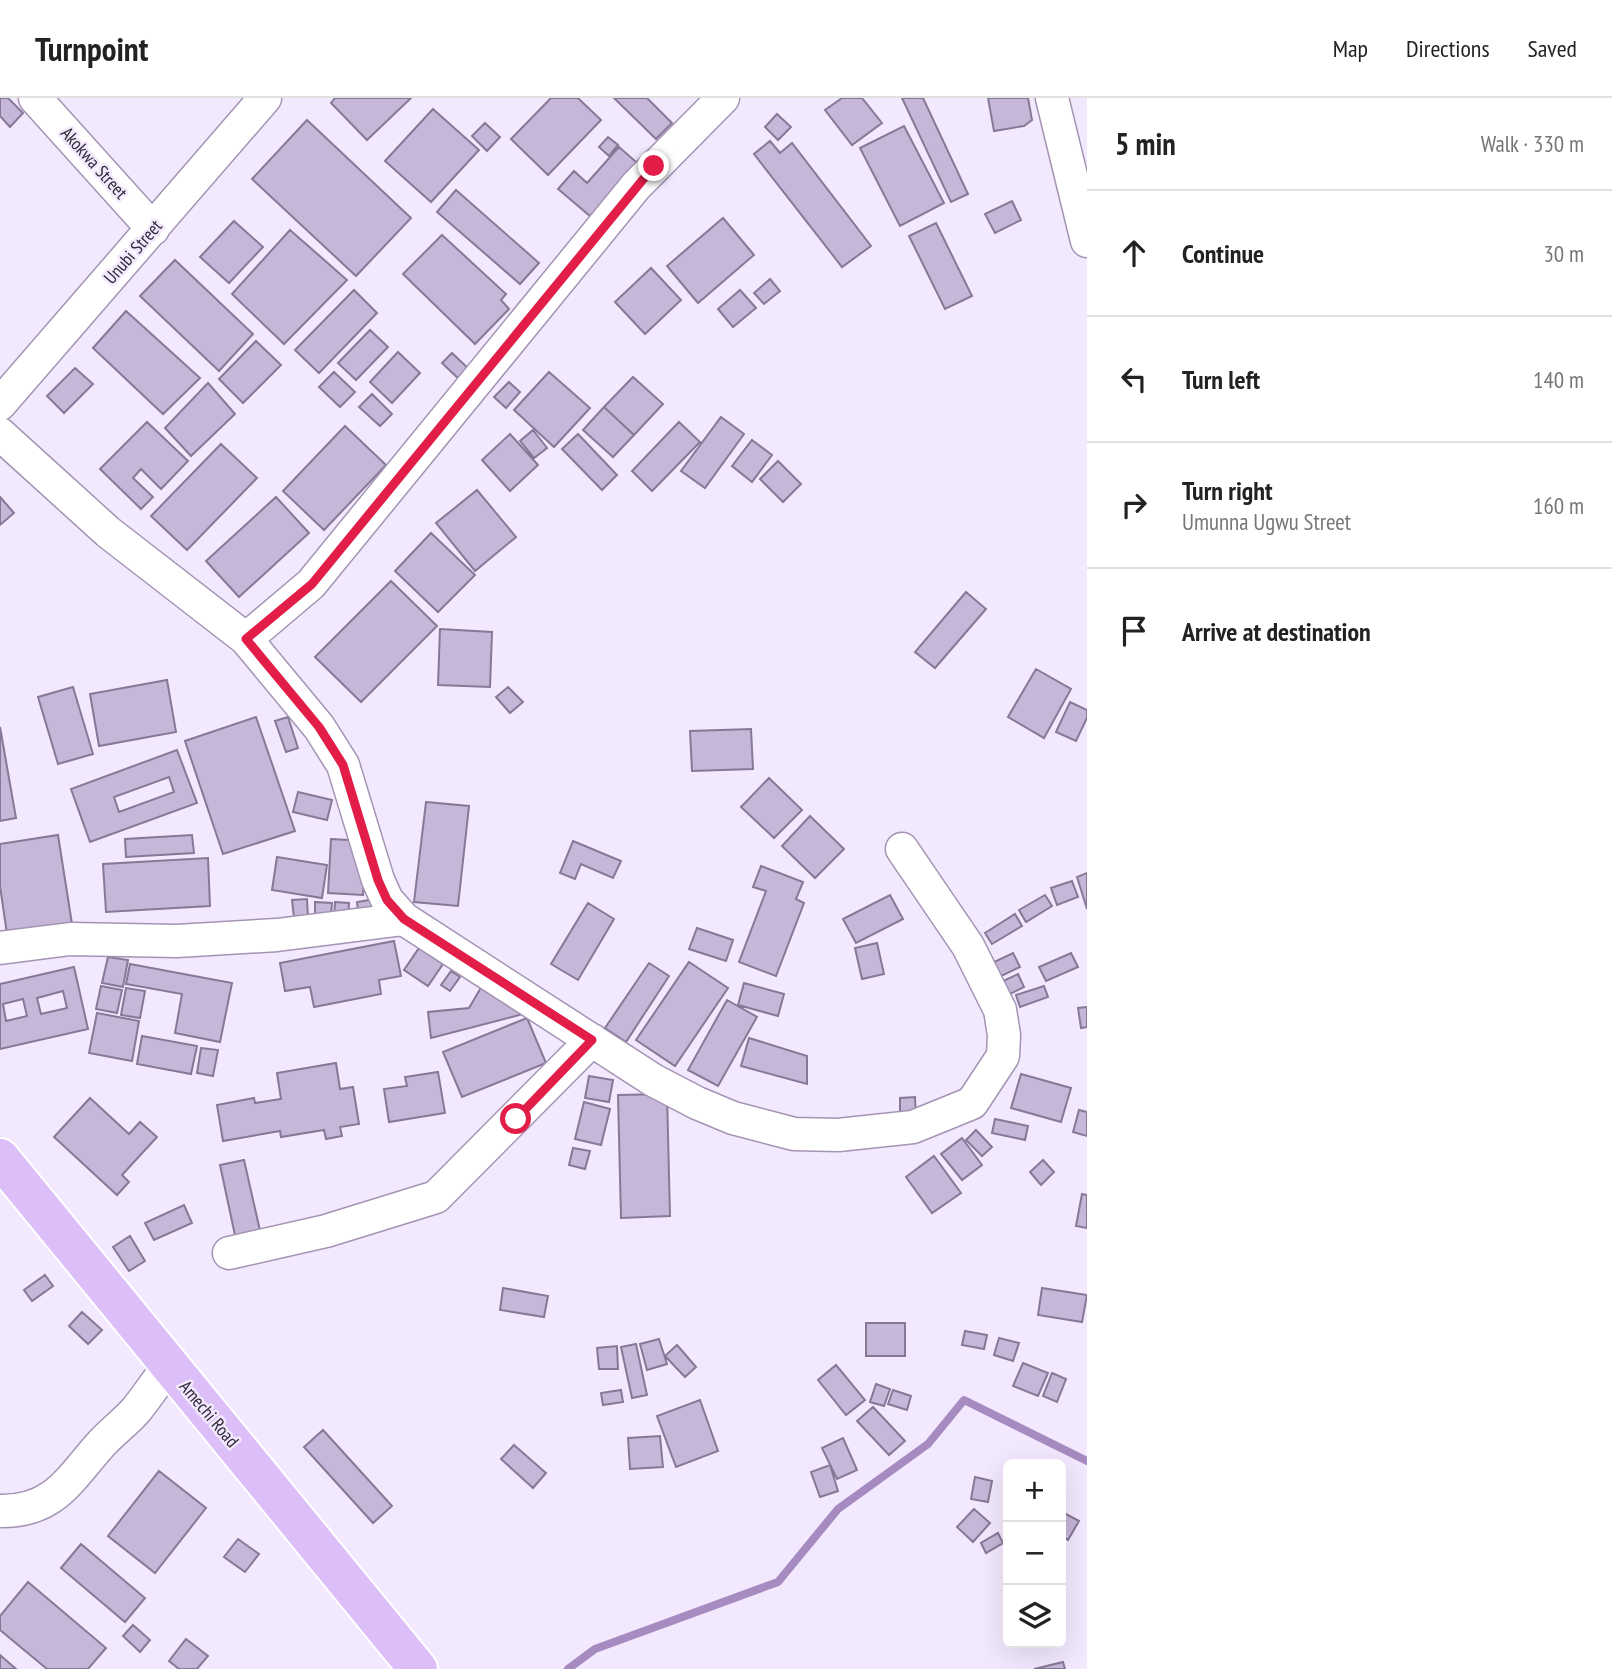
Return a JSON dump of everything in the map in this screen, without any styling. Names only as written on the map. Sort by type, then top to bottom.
[{"type":"main road","name":"Amechi Road","points":[[0,1158],[418,1669]]},
{"type":"street","name":"Akokwa Street","points":[[35,98],[153,229]]},
{"type":"street","name":"Unubi Street","points":[[0,404],[265,98]]},
{"type":"street","points":[[246,639],[312,584],[636,186],[723,98]]},
{"type":"street","points":[[1052,98],[1087,241]]},
{"type":"street","points":[[0,434],[108,532],[246,639],[319,727],[343,765],[378,880],[387,900],[404,919],[653,1080],[697,1103],[733,1118],[793,1133],[838,1135],[913,1128],[972,1102],[1003,1056],[1004,1035],[1000,1010],[968,946],[902,849]]},
{"type":"street","points":[[0,948],[70,939],[177,941],[277,935],[404,919]]},
{"type":"street","points":[[229,1254],[326,1231],[436,1197],[592,1040]]},
{"type":"street","points":[[4,1516],[43,1502],[71,1482],[104,1441],[136,1411],[169,1366]]},
{"type":"building","points":[[0,98],[8,98],[23,113],[10,127],[0,116]]},
{"type":"building","points":[[335,98],[411,98],[367,140],[331,103]]},
{"type":"building","points":[[551,98],[578,98],[601,120],[548,175],[511,139]]},
{"type":"building","points":[[614,98],[647,98],[672,123],[656,139]]},
{"type":"building","points":[[842,98],[862,98],[882,123],[852,145],[825,110]]},
{"type":"building","points":[[902,98],[923,98],[968,194],[951,202]]},
{"type":"building","points":[[988,98],[1028,98],[1032,120],[1024,126],[994,131]]},
{"type":"building","points":[[433,109],[479,150],[431,202],[385,161]]},
{"type":"building","points":[[777,114],[791,127],[778,140],[765,127]]},
{"type":"building","points":[[307,120],[411,218],[356,276],[252,179]]},
{"type":"building","points":[[485,123],[500,137],[487,151],[472,136]]},
{"type":"building","points":[[904,126],[944,203],[900,226],[860,148]]},
{"type":"building","points":[[608,137],[618,145],[609,156],[599,147]]},
{"type":"building","points":[[770,141],[780,153],[792,143],[871,246],[842,267],[754,154]]},
{"type":"building","points":[[619,147],[643,168],[597,222],[558,189],[574,171],[587,183]]},
{"type":"building","points":[[456,190],[539,263],[520,284],[437,212]]},
{"type":"building","points":[[1012,201],[1021,220],[995,233],[985,214]]},
{"type":"building","points":[[723,218],[754,255],[698,303],[667,266]]},
{"type":"building","points":[[234,221],[263,247],[229,283],[200,257]]},
{"type":"building","points":[[936,223],[972,296],[945,309],[909,236]]},
{"type":"building","points":[[290,230],[347,280],[284,344],[232,294]]},
{"type":"building","points":[[442,235],[506,294],[501,300],[509,309],[475,344],[403,274]]},
{"type":"building","points":[[175,260],[253,334],[219,371],[140,296]]},
{"type":"building","points":[[651,268],[681,300],[645,334],[615,302]]},
{"type":"building","points":[[770,279],[780,291],[764,304],[754,293]]},
{"type":"building","points":[[354,290],[377,313],[319,373],[295,350]]},
{"type":"building","points":[[740,290],[756,308],[733,327],[718,309]]},
{"type":"building","points":[[126,311],[200,378],[163,414],[93,348]]},
{"type":"building","points":[[370,330],[388,347],[356,380],[338,363]]},
{"type":"building","points":[[256,341],[281,365],[243,403],[219,379]]},
{"type":"building","points":[[398,352],[420,373],[392,403],[370,382]]},
{"type":"building","points":[[452,353],[472,372],[462,382],[442,363]]},
{"type":"building","points":[[75,368],[93,384],[64,413],[47,396]]},
{"type":"building","points":[[334,372],[355,392],[340,407],[319,387]]},
{"type":"building","points":[[549,372],[590,408],[554,447],[514,410]]},
{"type":"building","points":[[633,377],[663,404],[634,435],[604,407]]},
{"type":"building","points":[[509,382],[520,392],[506,408],[494,397]]},
{"type":"building","points":[[208,383],[235,414],[191,456],[165,428]]},
{"type":"building","points":[[372,394],[392,414],[380,426],[359,407]]},
{"type":"building","points":[[604,407],[634,435],[613,457],[583,430]]},
{"type":"building","points":[[721,417],[744,434],[705,488],[681,471]]},
{"type":"building","points":[[147,422],[188,461],[161,489],[141,469],[133,478],[153,497],[141,509],[100,469]]},
{"type":"building","points":[[679,422],[700,442],[652,491],[632,471]]},
{"type":"building","points":[[345,426],[386,465],[324,530],[283,491]]},
{"type":"building","points":[[533,430],[547,448],[534,458],[520,441]]},
{"type":"building","points":[[510,434],[538,465],[510,491],[482,460]]},
{"type":"building","points":[[578,434],[617,475],[602,490],[562,449]]},
{"type":"building","points":[[752,440],[772,455],[752,482],[732,466]]},
{"type":"building","points":[[221,444],[257,478],[187,550],[151,516]]},
{"type":"building","points":[[778,461],[801,484],[783,502],[760,479]]},
{"type":"building","points":[[477,490],[516,537],[475,571],[436,523]]},
{"type":"building","points":[[0,497],[14,513],[0,525]]},
{"type":"building","points":[[276,497],[309,533],[239,597],[206,561]]},
{"type":"building","points":[[431,533],[475,575],[438,612],[395,571]]},
{"type":"building","points":[[391,581],[437,626],[361,702],[315,657]]},
{"type":"building","points":[[966,592],[986,609],[935,668],[915,652]]},
{"type":"building","points":[[440,629],[492,632],[490,687],[438,685]]},
{"type":"building","points":[[1036,669],[1071,689],[1044,738],[1008,717]]},
{"type":"building","points":[[167,680],[176,732],[99,746],[90,694]]},
{"type":"building","points":[[73,687],[93,754],[58,764],[38,697]]},
{"type":"building","points":[[508,687],[523,702],[510,713],[496,697]]},
{"type":"building","points":[[1070,702],[1087,710],[1087,718],[1076,741],[1056,732]]},
{"type":"building","points":[[256,717],[295,831],[223,854],[185,741]]},
{"type":"building","points":[[288,717],[298,748],[286,752],[275,721]]},
{"type":"building","points":[[0,727],[16,818],[0,821]]},
{"type":"building","points":[[751,729],[753,769],[692,771],[690,731]]},
{"type":"building","points":[[177,750],[197,803],[90,842],[71,789]],"holes":[[[169,777],[174,792],[119,812],[114,797]]]},
{"type":"building","points":[[769,778],[802,810],[774,838],[741,807]]},
{"type":"building","points":[[298,792],[332,800],[327,820],[293,812]]},
{"type":"building","points":[[426,802],[469,806],[458,906],[414,902]]},
{"type":"building","points":[[810,816],[844,849],[815,878],[782,846]]},
{"type":"building","points":[[58,835],[72,924],[7,934],[0,886],[0,844]]},
{"type":"building","points":[[192,835],[194,853],[126,857],[125,839]]},
{"type":"building","points":[[331,839],[366,841],[363,895],[328,893]]},
{"type":"building","points":[[573,841],[621,861],[613,878],[581,864],[575,879],[560,873]]},
{"type":"building","points":[[277,857],[327,865],[322,898],[272,890]]},
{"type":"building","points":[[208,858],[210,906],[106,912],[103,864]]},
{"type":"building","points":[[761,866],[803,882],[796,899],[804,903],[776,976],[739,962],[766,891],[753,887]]},
{"type":"building","points":[[1087,873],[1087,909],[1077,877]]},
{"type":"building","points":[[1072,881],[1078,897],[1057,905],[1051,888]]},
{"type":"building","points":[[890,895],[903,919],[856,943],[843,919]]},
{"type":"building","points":[[1045,895],[1052,906],[1026,922],[1019,910]]},
{"type":"building","points":[[307,899],[308,918],[294,918],[292,900]]},
{"type":"building","points":[[375,899],[377,913],[359,917],[357,902]]},
{"type":"building","points":[[315,902],[332,903],[331,915],[315,915]]},
{"type":"building","points":[[335,902],[349,903],[348,919],[334,918]]},
{"type":"building","points":[[588,903],[614,919],[578,980],[551,964]]},
{"type":"building","points":[[1015,914],[1022,926],[992,944],[985,933]]},
{"type":"building","points":[[697,928],[733,940],[726,961],[689,949]]},
{"type":"building","points":[[394,941],[401,976],[379,980],[381,994],[314,1007],[310,987],[285,991],[280,963]]},
{"type":"building","points":[[877,943],[884,974],[862,979],[855,948]]},
{"type":"building","points":[[419,948],[443,964],[428,986],[404,970]]},
{"type":"building","points":[[1013,953],[1020,967],[995,979],[988,965]]},
{"type":"building","points":[[1071,953],[1078,967],[1046,981],[1039,967]]},
{"type":"building","points":[[108,957],[128,960],[123,987],[102,983]]},
{"type":"building","points":[[689,962],[728,988],[675,1066],[636,1040]]},
{"type":"building","points":[[649,963],[669,976],[626,1042],[605,1028]]},
{"type":"building","points":[[130,964],[232,983],[220,1042],[175,1033],[182,994],[126,984]]},
{"type":"building","points":[[74,967],[88,1029],[0,1049],[0,984]],"holes":[[[63,991],[67,1008],[41,1014],[37,998]],[[23,999],[27,1016],[6,1021],[3,1004]]]},
{"type":"building","points":[[451,971],[460,977],[450,991],[441,985]]},
{"type":"building","points":[[1018,974],[1024,987],[1004,997],[997,984]]},
{"type":"building","points":[[744,983],[784,994],[778,1016],[738,1005]]},
{"type":"building","points":[[101,986],[122,990],[117,1013],[96,1009]]},
{"type":"building","points":[[482,986],[527,1013],[431,1038],[428,1012],[469,1008]]},
{"type":"building","points":[[1044,986],[1048,997],[1020,1007],[1016,995]]},
{"type":"building","points":[[126,988],[145,991],[140,1018],[121,1015]]},
{"type":"building","points":[[727,1000],[757,1017],[718,1086],[688,1070]]},
{"type":"building","points":[[1087,1007],[1087,1027],[1081,1028],[1078,1008]]},
{"type":"building","points":[[97,1013],[139,1021],[132,1061],[89,1053]]},
{"type":"building","points":[[527,1018],[546,1063],[462,1097],[443,1052]]},
{"type":"building","points":[[142,1036],[197,1046],[191,1074],[137,1064]]},
{"type":"building","points":[[749,1038],[807,1056],[807,1084],[741,1066]]},
{"type":"building","points":[[201,1048],[218,1050],[213,1076],[197,1073]]},
{"type":"building","points":[[336,1063],[340,1089],[353,1087],[359,1124],[340,1127],[342,1136],[326,1139],[324,1130],[281,1137],[280,1131],[223,1141],[217,1105],[254,1098],[255,1103],[281,1099],[277,1073]]},
{"type":"building","points":[[438,1072],[445,1113],[389,1122],[384,1089],[407,1086],[405,1077]]},
{"type":"building","points":[[1021,1074],[1071,1088],[1061,1122],[1011,1108]]},
{"type":"building","points":[[589,1076],[613,1080],[609,1102],[585,1098]]},
{"type":"building","points":[[667,1094],[670,1216],[621,1218],[618,1095]]},
{"type":"building","points":[[915,1097],[916,1120],[900,1121],[900,1098]]},
{"type":"building","points":[[90,1098],[129,1134],[140,1122],[157,1137],[122,1175],[129,1182],[117,1195],[54,1137]]},
{"type":"building","points":[[584,1102],[610,1109],[601,1145],[575,1139]]},
{"type":"building","points":[[1079,1110],[1087,1112],[1087,1136],[1073,1132]]},
{"type":"building","points":[[995,1119],[1028,1126],[1025,1140],[992,1133]]},
{"type":"building","points":[[976,1130],[992,1147],[982,1156],[966,1140]]},
{"type":"building","points":[[962,1138],[982,1165],[962,1180],[941,1154]]},
{"type":"building","points":[[573,1148],[590,1151],[585,1169],[569,1165]]},
{"type":"building","points":[[934,1156],[961,1193],[932,1213],[906,1177]]},
{"type":"building","points":[[244,1160],[261,1235],[236,1240],[220,1165]]},
{"type":"building","points":[[1043,1160],[1054,1172],[1041,1185],[1030,1172]]},
{"type":"building","points":[[1082,1194],[1087,1195],[1087,1228],[1076,1226]]},
{"type":"building","points":[[184,1205],[192,1223],[154,1240],[145,1223]]},
{"type":"building","points":[[130,1236],[145,1261],[129,1271],[113,1247]]},
{"type":"building","points":[[45,1275],[53,1286],[32,1301],[24,1290]]},
{"type":"building","points":[[503,1288],[548,1296],[544,1317],[500,1310]]},
{"type":"building","points":[[1042,1288],[1087,1295],[1082,1322],[1038,1315]]},
{"type":"building","points":[[82,1312],[102,1330],[88,1344],[69,1326]]},
{"type":"building","points":[[866,1323],[905,1323],[905,1356],[866,1356]]},
{"type":"building","points":[[965,1331],[987,1335],[984,1349],[962,1345]]},
{"type":"building","points":[[999,1338],[1019,1343],[1013,1361],[994,1355]]},
{"type":"building","points":[[659,1339],[667,1364],[647,1370],[640,1344]]},
{"type":"building","points":[[636,1344],[647,1395],[632,1398],[621,1347]]},
{"type":"building","points":[[677,1345],[696,1367],[685,1377],[665,1356]]},
{"type":"building","points":[[617,1346],[618,1369],[599,1369],[597,1348]]},
{"type":"building","points":[[1023,1363],[1048,1373],[1038,1396],[1013,1386]]},
{"type":"building","points":[[836,1365],[865,1400],[846,1415],[818,1380]]},
{"type":"building","points":[[1052,1373],[1066,1379],[1057,1402],[1043,1396]]},
{"type":"building","points":[[876,1384],[890,1389],[884,1406],[870,1402]]},
{"type":"building","points":[[621,1390],[623,1402],[603,1405],[601,1393]]},
{"type":"building","points":[[893,1390],[911,1396],[907,1410],[888,1404]]},
{"type":"building","points":[[700,1400],[718,1451],[676,1467],[657,1416]]},
{"type":"building","points":[[873,1407],[905,1441],[889,1455],[857,1421]]},
{"type":"building","points":[[323,1430],[392,1506],[373,1523],[304,1447]]},
{"type":"building","points":[[660,1436],[663,1467],[630,1469],[628,1438]]},
{"type":"building","points":[[843,1438],[857,1470],[837,1479],[822,1448]]},
{"type":"building","points":[[514,1445],[546,1473],[533,1488],[501,1459]]},
{"type":"building","points":[[830,1465],[838,1491],[820,1497],[811,1472]]},
{"type":"building","points":[[159,1471],[206,1508],[155,1573],[108,1536]]},
{"type":"building","points":[[975,1477],[992,1481],[988,1502],[971,1499]]},
{"type":"building","points":[[974,1509],[990,1523],[973,1542],[957,1527]]},
{"type":"building","points":[[1066,1514],[1079,1521],[1068,1540],[1066,1539]]},
{"type":"building","points":[[998,1533],[1003,1543],[986,1553],[981,1543]]},
{"type":"building","points":[[238,1539],[259,1554],[245,1572],[224,1557]]},
{"type":"building","points":[[81,1544],[145,1598],[125,1622],[61,1568]]},
{"type":"building","points":[[28,1582],[106,1648],[88,1669],[47,1669],[0,1630],[0,1616]]},
{"type":"building","points":[[133,1625],[150,1640],[140,1652],[123,1636]]},
{"type":"building","points":[[186,1639],[208,1656],[197,1669],[179,1669],[169,1661]]},
{"type":"building","points":[[0,1655],[16,1669],[0,1669]]},
{"type":"building","points":[[1063,1662],[1065,1669],[1034,1669]]},
{"type":"waterway","points":[[568,1669],[595,1649],[778,1582],[838,1509],[928,1444],[964,1400],[1087,1461]]},
{"type":"route","points":[[516,1119],[592,1040],[404,919],[387,900],[378,880],[343,765],[319,727],[246,639],[312,584],[654,166]]}]
